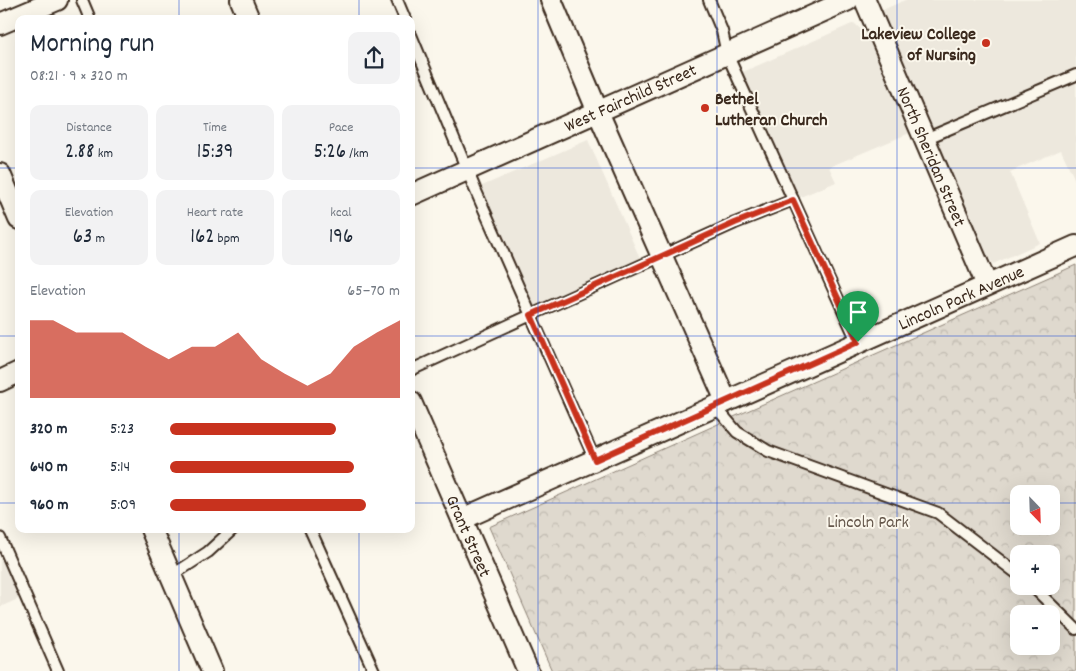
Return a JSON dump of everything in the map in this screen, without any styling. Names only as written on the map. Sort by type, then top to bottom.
[{"type":"street","points":[[21,15],[57,0]]},
{"type":"street","points":[[241,0],[247,15]]},
{"type":"street","points":[[551,0],[662,256],[721,404]]},
{"type":"street","name":"West Fairchild Street","points":[[415,193],[848,0]]},
{"type":"street","name":"North Sheridan Street","points":[[865,0],[987,285]]},
{"type":"street","points":[[0,24],[15,18]]},
{"type":"street","points":[[0,174],[15,209]]},
{"type":"street","name":"Lincoln Park Avenue","points":[[462,519],[1076,246]]},
{"type":"street","points":[[0,381],[15,374]]},
{"type":"street","name":"Grant Street","points":[[415,411],[528,671]]},
{"type":"street","points":[[153,533],[212,671]]},
{"type":"lane","points":[[82,0],[88,15]]},
{"type":"lane","points":[[397,0],[403,15]]},
{"type":"lane","points":[[709,0],[722,31],[727,54],[858,342]]},
{"type":"lane","points":[[415,45],[467,170],[595,460]]},
{"type":"lane","points":[[925,139],[1076,75]]},
{"type":"lane","points":[[415,368],[735,223],[793,200]]},
{"type":"lane","points":[[721,404],[737,432],[768,452],[938,513],[1010,568]]},
{"type":"lane","points":[[171,576],[208,552],[229,533]]},
{"type":"lane","points":[[312,533],[374,671]]},
{"type":"lane","points":[[0,538],[58,671]]},
{"type":"lane","points":[[1041,595],[1076,629]]},
{"type":"shaded area","points":[[905,0],[1076,0],[1076,182],[1061,150],[1010,172],[1040,243],[993,264],[980,245],[940,147],[937,134],[931,126],[882,11]]},
{"type":"shaded area","points":[[854,23],[868,36],[912,132],[829,167],[836,182],[793,200],[736,75]]},
{"type":"shaded area","points":[[588,140],[643,265],[531,315],[475,189]]},
{"type":"shaded area","points":[[0,538],[25,596],[0,607]]},
{"type":"green space","name":"Lincoln Park","points":[[1076,265],[1076,671],[552,671],[489,527]]},
{"type":"place","name":"Lakeview College of Nursing","points":[[986,43]]},
{"type":"place","name":"Bethel Lutheran Church","points":[[705,108]]},
{"type":"route","points":[[793,200],[858,342],[595,460],[531,315],[735,223],[793,200]]}]
